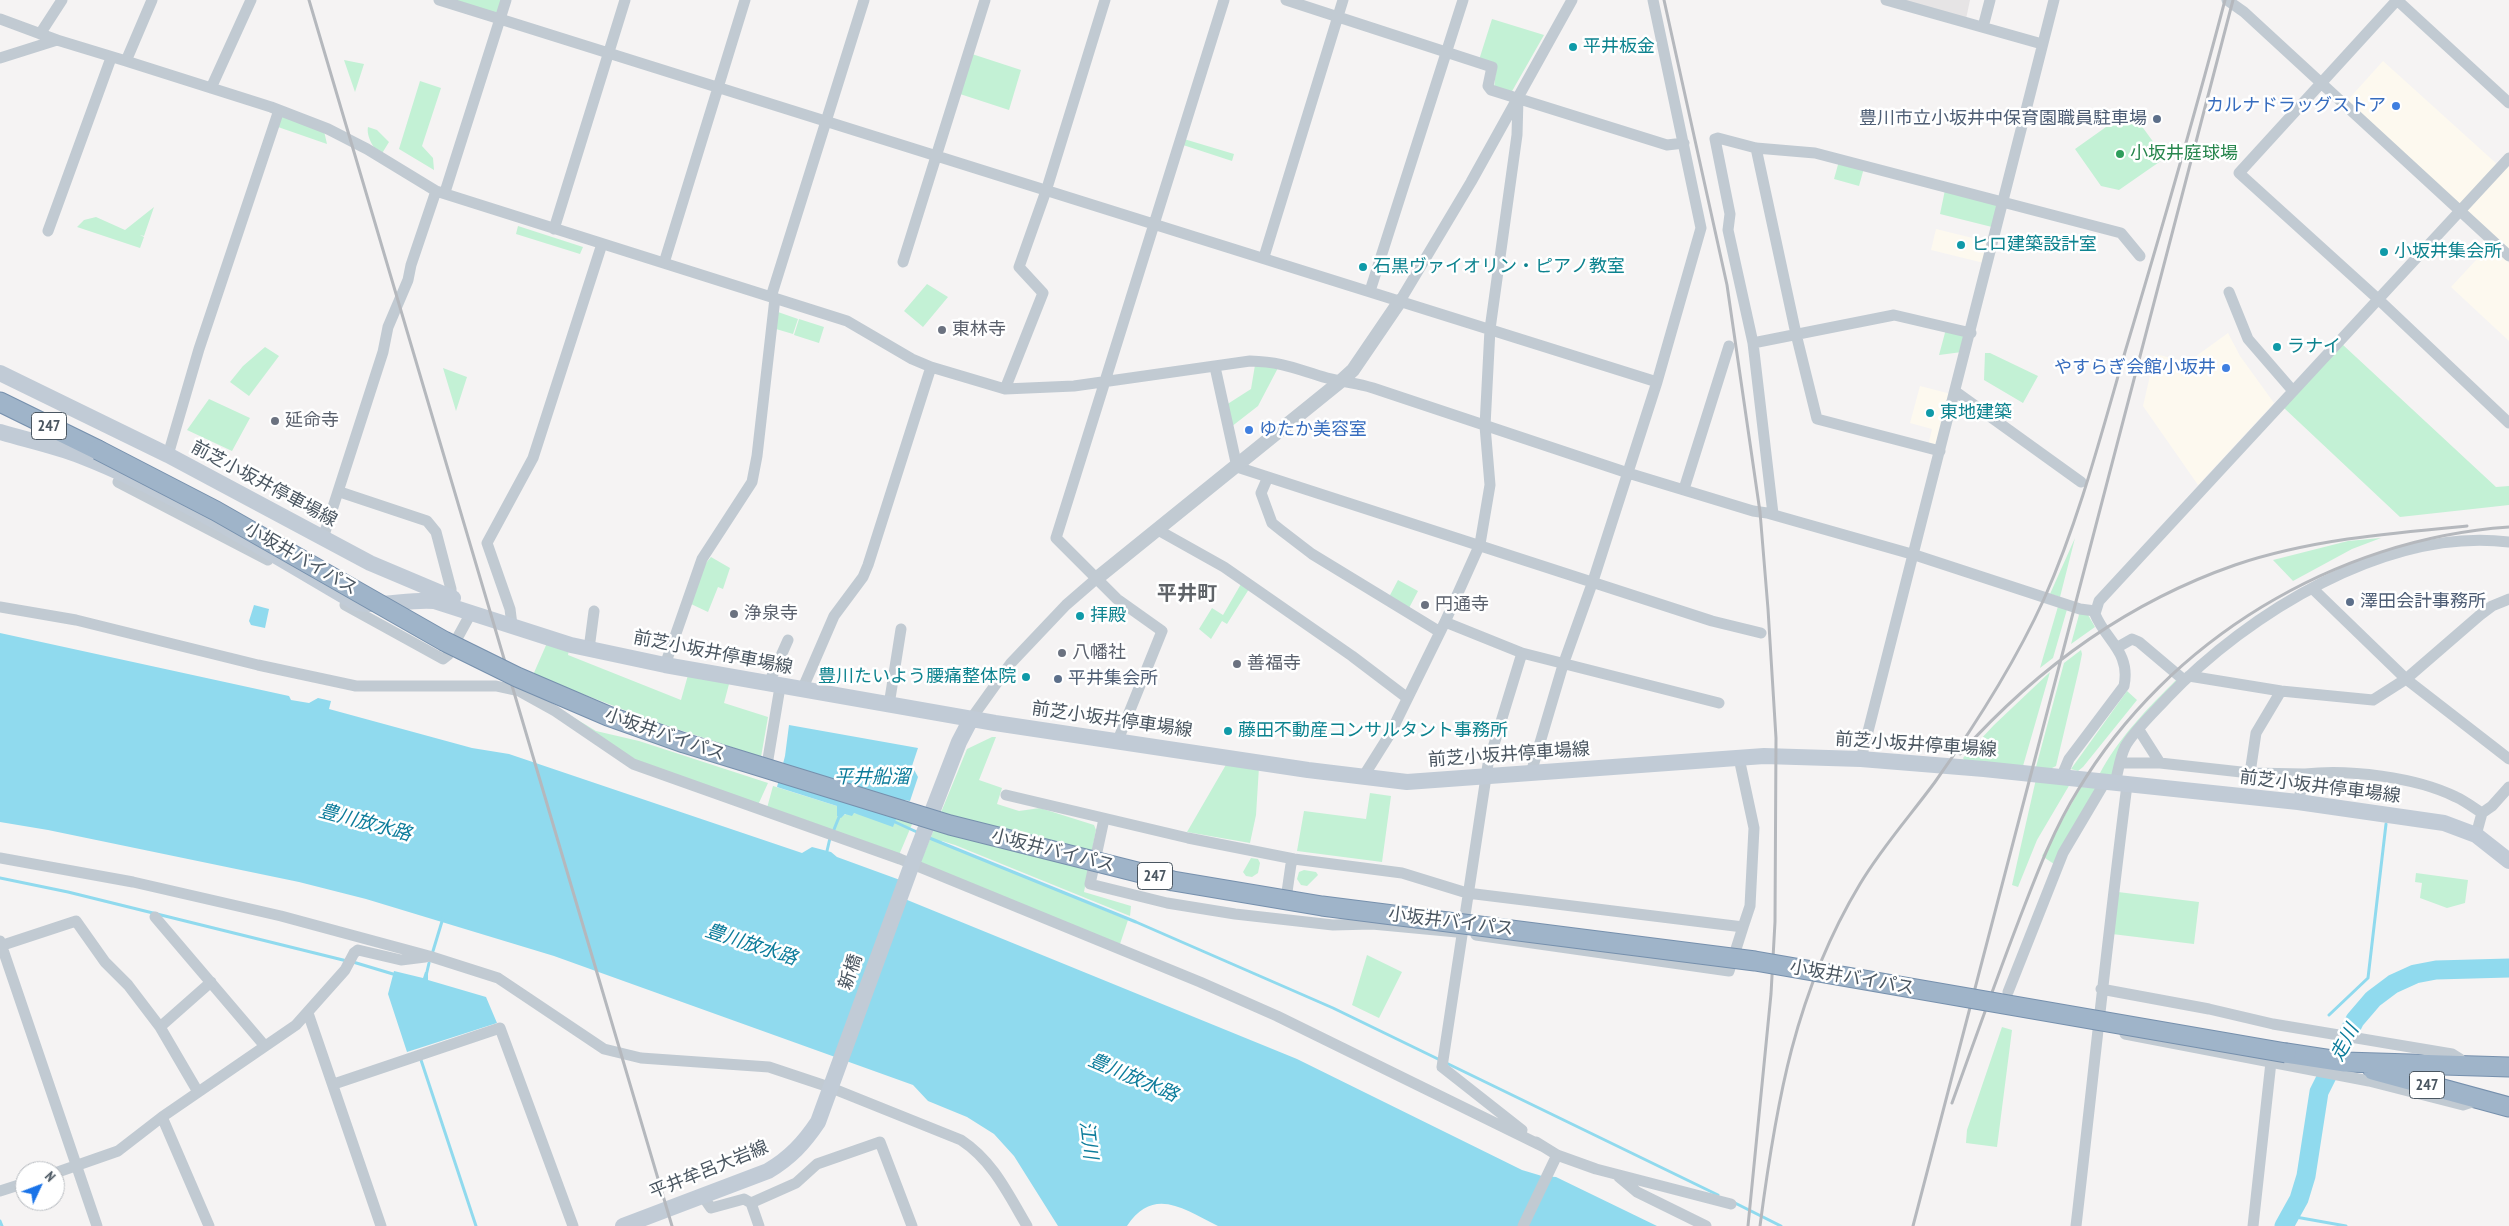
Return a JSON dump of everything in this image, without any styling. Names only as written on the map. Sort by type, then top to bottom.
[{"type":"highway","name":"小坂井バイパス","points":[[0,402],[216,510],[444,641],[526,680],[608,716],[684,743],[950,825],[1182,883],[1322,906],[1754,961],[2279,1057]]},
{"type":"highway","name":"247","points":[[2279,1057],[2345,1062],[2509,1067]]},
{"type":"highway","name":"247","points":[[2345,1062],[2509,1107]]},
{"type":"main road","name":"前芝小坂井停車場線","points":[[0,372],[168,455],[370,563],[512,625]]},
{"type":"main road","name":"前芝小坂井停車場線","points":[[0,432],[79,455],[122,474],[190,507],[356,603],[372,606],[418,600],[434,601],[589,649],[774,686],[971,719],[1407,782],[1764,756],[1861,759],[2061,778],[2298,802],[2444,823],[2476,835],[2509,861]]},
{"type":"main road","points":[[910,867],[959,742],[971,719]]},
{"type":"main road","name":"新橋","points":[[829,1087],[910,867]]},
{"type":"main road","name":"平井牟呂大岩線","points":[[623,1226],[768,1171],[787,1159],[805,1141],[818,1122],[829,1087]]},
{"type":"street","points":[[40,34],[62,0]]},
{"type":"street","points":[[126,61],[152,0]]},
{"type":"street","points":[[211,88],[251,0]]},
{"type":"street","points":[[438,0],[1047,188],[1154,224],[1657,382]]},
{"type":"street","points":[[323,538],[340,492],[384,352],[388,327],[441,192],[506,0]]},
{"type":"street","points":[[554,229],[625,0]]},
{"type":"street","points":[[664,263],[745,0]]},
{"type":"street","points":[[665,665],[702,560],[752,482],[757,456],[773,297],[864,0]]},
{"type":"street","points":[[903,262],[985,0]]},
{"type":"street","points":[[1006,389],[1043,293],[1019,267],[1047,188],[1105,0]]},
{"type":"street","points":[[1118,740],[1162,631],[1117,599],[1056,538],[1224,0]]},
{"type":"street","points":[[1286,0],[1492,67],[1489,88],[1667,145],[1684,143]]},
{"type":"street","points":[[1264,257],[1343,0]]},
{"type":"street","points":[[1370,292],[1462,0]]},
{"type":"street","points":[[971,719],[1011,663],[1066,604],[1237,467],[1353,370],[1400,301],[1466,191],[1572,0]]},
{"type":"street","points":[[1531,773],[1564,665],[1657,382],[1702,228],[1653,0]]},
{"type":"street","points":[[1886,0],[2042,44]]},
{"type":"street","points":[[1982,27],[1990,0]]},
{"type":"street","points":[[1861,759],[1915,555],[2054,0]]},
{"type":"street","points":[[2228,0],[2509,256]]},
{"type":"street","points":[[2509,103],[2397,0],[2239,173],[2378,299],[2509,422]]},
{"type":"street","points":[[0,19],[111,58],[126,61],[279,110],[328,129],[367,149],[441,192],[859,326],[912,359],[931,367],[1006,389],[1074,386],[1250,361],[1276,362],[1341,381],[1373,388],[1628,473],[1754,511],[1773,514],[1915,555],[2080,609],[2094,611]]},
{"type":"street","points":[[0,58],[57,40]]},
{"type":"street","points":[[48,231],[111,58]]},
{"type":"street","points":[[1363,777],[1390,734],[1406,697],[1443,627],[1480,544],[1490,485],[1485,426],[1490,329],[1517,135],[1518,98]]},
{"type":"street","points":[[168,455],[199,349],[279,110]]},
{"type":"street","points":[[1773,514],[1753,343],[1728,230],[1730,214],[1714,139],[1718,138],[1756,148],[1815,153],[2121,233],[2140,256]]},
{"type":"street","points":[[1756,148],[1796,334],[1817,419],[1940,451]]},
{"type":"street","points":[[2094,611],[2104,596],[2509,158]]},
{"type":"street","points":[[512,625],[510,609],[487,543],[533,458],[602,244]]},
{"type":"street","points":[[2229,292],[2248,339],[2293,391]]},
{"type":"street","points":[[1753,343],[1894,315],[1971,333]]},
{"type":"street","points":[[1684,489],[1729,346]]},
{"type":"street","points":[[1215,366],[1237,467]]},
{"type":"street","points":[[802,690],[834,616],[863,577],[868,565],[931,367]]},
{"type":"street","points":[[1956,392],[2081,482]]},
{"type":"street","points":[[1237,467],[1712,620],[1761,633]]},
{"type":"street","points":[[122,474],[118,482],[262,556],[436,657],[443,659],[448,655],[471,613]]},
{"type":"street","points":[[1268,477],[1260,493],[1272,523],[1312,554],[1443,627],[1564,665],[1719,702]]},
{"type":"street","points":[[340,492],[427,520],[436,532],[451,589],[451,597]]},
{"type":"street","points":[[1158,530],[1224,567],[1352,656],[1406,697]]},
{"type":"street","points":[[2076,1226],[2099,1029],[2116,784],[2125,746],[2186,678],[2247,630],[2312,588],[2370,562],[2408,551],[2456,542],[2490,540],[2509,542]]},
{"type":"street","points":[[2312,588],[2406,679],[2509,759]]},
{"type":"street","points":[[2118,647],[2132,639],[2139,642],[2186,678],[2281,691],[2373,700],[2406,679],[2492,606],[2509,599]]},
{"type":"street","points":[[0,607],[76,620],[258,665],[356,686],[496,686],[519,691],[555,711],[633,764],[910,867],[1200,982],[1277,1016],[1542,1146]]},
{"type":"street","points":[[589,649],[594,610]]},
{"type":"street","points":[[2061,778],[2069,759],[2124,686],[2125,670],[2118,647],[2103,629],[2094,611]]},
{"type":"street","points":[[889,705],[901,630]]},
{"type":"street","points":[[768,759],[774,686],[788,640]]},
{"type":"street","points":[[1522,653],[1488,764],[1442,1067],[1555,1157],[1617,1176],[1731,1204]]},
{"type":"street","points":[[2250,774],[2256,733],[2281,691]]},
{"type":"street","points":[[2139,730],[2160,763]]},
{"type":"street","points":[[1104,819],[1090,884],[1167,903],[1332,925],[1372,924],[1461,933],[1729,971],[1750,906],[1754,828],[1739,758]]},
{"type":"street","points":[[2121,762],[2160,763],[2250,774],[2350,772],[2423,785],[2456,797],[2482,813]]},
{"type":"street","points":[[2298,802],[2305,774]]},
{"type":"street","points":[[2008,992],[2063,853],[2116,784]]},
{"type":"street","points":[[2476,835],[2482,813],[2509,787]]},
{"type":"street","points":[[1006,795],[1104,819],[1294,859],[1402,873],[1467,893],[1743,927]]},
{"type":"street","points":[[0,858],[133,882],[281,916],[429,956],[498,978],[604,1049],[641,1058],[769,1067],[829,1087],[961,1140],[978,1151],[992,1168],[1027,1226]]},
{"type":"street","points":[[1287,892],[1291,864],[1294,859]]},
{"type":"street","points":[[156,917],[264,1045]]},
{"type":"street","points":[[97,1226],[0,944],[76,921],[105,962],[128,984],[160,1027],[198,1092]]},
{"type":"street","points":[[65,1170],[118,1151],[162,1117],[240,1065],[264,1045],[296,1025],[345,970],[354,953],[358,950],[401,960],[429,956]]},
{"type":"street","points":[[160,1027],[211,982]]},
{"type":"street","points":[[2101,989],[2209,1008],[2273,1024],[2452,1054],[2460,1058],[2464,1065]]},
{"type":"street","points":[[308,1013],[334,1084],[381,1226]]},
{"type":"street","points":[[334,1084],[500,1028],[573,1226]]},
{"type":"street","points":[[2099,1029],[2279,1057],[2463,1104],[2479,1100]]},
{"type":"street","points":[[2253,1226],[2279,1057]]},
{"type":"street","points":[[162,1117],[210,1226]]},
{"type":"street","points":[[751,1203],[796,1182],[817,1164],[880,1142],[912,1226]]},
{"type":"street","points":[[1523,1226],[1555,1157]]},
{"type":"street","points":[[1617,1176],[1638,1192],[1706,1226]]},
{"type":"street","points":[[0,1191],[15,1186]]},
{"type":"street","points":[[702,1195],[711,1208],[744,1199],[751,1203],[759,1226]]},
{"type":"shaded area","points":[[1897,0],[1970,0],[1966,19]]},
{"type":"shaded area","points":[[2383,61],[2498,165],[2461,206],[2346,102]]},
{"type":"shaded area","points":[[2509,163],[2509,251],[2468,213],[2468,209]]},
{"type":"shaded area","points":[[1936,229],[1989,242],[1984,263],[1931,250]]},
{"type":"shaded area","points":[[2490,245],[2509,263],[2509,341],[2451,287]]},
{"type":"shaded area","points":[[2228,333],[2240,356],[2274,403],[2198,485],[2143,406],[2155,354],[2188,362]]},
{"type":"shaded area","points":[[1920,386],[1951,394],[1937,448],[1928,446],[1932,429],[1910,423]]},
{"type":"green space","points":[[447,0],[502,0],[497,17]]},
{"type":"green space","points":[[1492,19],[1544,35],[1511,93],[1494,88],[1496,70],[1479,60]]},
{"type":"green space","points":[[972,54],[1021,70],[1009,110],[960,94]]},
{"type":"green space","points":[[344,60],[364,64],[355,92]]},
{"type":"green space","points":[[420,81],[441,88],[422,146],[433,158],[434,170],[399,149]]},
{"type":"green space","name":"小坂井庭球場","points":[[2130,110],[2165,158],[2119,190],[2101,186],[2075,149]]},
{"type":"green space","points":[[281,116],[324,131],[327,144],[278,127]]},
{"type":"green space","points":[[368,127],[377,130],[389,142],[381,155],[371,142]]},
{"type":"green space","points":[[1184,139],[1234,154],[1232,161],[1183,145]]},
{"type":"green space","points":[[1839,161],[1864,168],[1859,186],[1834,179]]},
{"type":"green space","points":[[1945,190],[1998,204],[1992,227],[1940,214]]},
{"type":"green space","points":[[154,207],[144,236],[140,235],[144,237],[140,248],[77,227],[84,220],[96,217],[125,230]]},
{"type":"green space","points":[[518,226],[583,247],[580,254],[516,234]]},
{"type":"green space","points":[[927,284],[948,297],[923,327],[904,311]]},
{"type":"green space","points":[[778,312],[798,319],[793,334],[776,329]]},
{"type":"green space","points":[[799,319],[824,327],[819,343],[794,335]]},
{"type":"green space","points":[[1946,329],[1966,334],[1962,352],[1939,355]]},
{"type":"green space","points":[[2342,344],[2496,487],[2509,486],[2509,505],[2400,517],[2284,408]]},
{"type":"green space","points":[[265,347],[279,356],[249,396],[230,382],[243,366]]},
{"type":"green space","points":[[1985,353],[1990,353],[2038,376],[2023,403],[1984,380]]},
{"type":"green space","points":[[1255,365],[1279,366],[1258,406],[1231,427],[1226,405],[1251,389]]},
{"type":"green space","points":[[443,368],[467,377],[456,411]]},
{"type":"green space","points":[[209,399],[250,418],[232,451],[187,430]]},
{"type":"green space","points":[[2075,538],[2060,597],[2050,594]]},
{"type":"green space","points":[[2381,538],[2352,549],[2293,581],[2273,560],[2348,541]]},
{"type":"green space","points":[[711,557],[730,568],[723,589],[718,587],[708,612],[691,604],[705,564]]},
{"type":"green space","points":[[1398,580],[1418,591],[1409,608],[1389,597]]},
{"type":"green space","points":[[1241,584],[1249,589],[1227,624],[1222,621],[1211,639],[1199,629],[1212,608],[1223,615]]},
{"type":"green space","points":[[2059,603],[2068,606],[2053,658],[2040,668]]},
{"type":"green space","points":[[2080,611],[2087,613],[2095,627],[2071,644]]},
{"type":"green space","points":[[547,643],[569,650],[568,655],[681,700],[688,675],[729,684],[724,703],[768,717],[761,757],[653,721],[533,675]]},
{"type":"green space","points":[[2081,650],[2079,669],[2056,766],[2050,769],[2036,767],[2064,663]]},
{"type":"green space","points":[[2050,672],[2023,766],[1965,761],[1963,758],[1994,725]]},
{"type":"green space","points":[[2178,678],[2181,681],[2134,731],[2112,777],[2099,775],[2124,736]]},
{"type":"green space","points":[[2127,691],[2137,700],[2083,767],[2078,771],[2071,769]]},
{"type":"green space","points":[[563,711],[596,731],[639,741],[768,783],[758,805],[637,761]]},
{"type":"green space","points":[[992,737],[996,737],[979,780],[1002,788],[997,804],[1019,811],[1040,808],[1094,825],[1096,830],[1084,892],[1131,906],[1130,916],[955,845],[942,841],[941,843],[1128,920],[1120,944],[922,864],[921,861],[967,749]]},
{"type":"green space","points":[[1227,763],[1259,767],[1256,815],[1250,843],[1187,832]]},
{"type":"green space","points":[[2036,779],[2070,784],[2037,840],[2018,887],[2012,885]]},
{"type":"green space","points":[[773,786],[837,806],[837,816],[841,817],[852,813],[859,814],[893,826],[897,817],[913,822],[899,855],[767,808]]},
{"type":"green space","points":[[2081,787],[2096,788],[2054,864],[2042,856]]},
{"type":"green space","points":[[1370,793],[1391,796],[1382,862],[1297,851],[1304,811],[1366,819]]},
{"type":"green space","points":[[1251,858],[1258,859],[1260,863],[1258,873],[1252,877],[1246,876],[1243,872]]},
{"type":"green space","points":[[1304,870],[1316,872],[1318,875],[1307,886],[1301,885],[1297,879],[1299,872]]},
{"type":"green space","points":[[2416,873],[2468,880],[2465,903],[2447,908],[2420,898],[2422,883],[2415,882]]},
{"type":"green space","points":[[2118,892],[2199,902],[2194,944],[2112,934]]},
{"type":"green space","points":[[1367,955],[1402,972],[1379,1018],[1352,1005]]},
{"type":"green space","points":[[2002,1027],[2012,1030],[1997,1147],[1966,1143],[1967,1130]]},
{"type":"water","points":[[254,605],[269,609],[265,628],[251,625],[249,621]]},
{"type":"water","points":[[0,633],[289,696],[291,700],[309,703],[318,698],[331,701],[329,709],[472,748],[509,754],[802,853],[812,847],[831,852],[837,857],[900,880],[895,895],[1297,1059],[1522,1170],[1542,1176],[1556,1177],[1657,1226],[1218,1226],[1182,1208],[1159,1204],[1148,1206],[1137,1214],[1127,1226],[1058,1226],[1014,1156],[994,1134],[967,1117],[928,1101],[913,1085],[554,956],[366,899],[299,882],[48,830],[0,822]]},
{"type":"water","name":"平井船溜","points":[[789,725],[918,748],[912,766],[918,777],[910,801],[904,800],[893,827],[854,813],[852,816],[845,814],[841,818],[837,816],[837,806],[777,787],[785,756]]},
{"type":"water","points":[[394,971],[423,978],[425,972],[428,972],[428,980],[486,997],[497,1023],[407,1052],[388,994]]},
{"type":"waterway","points":[[833,832],[839,817]]},
{"type":"waterway","points":[[895,822],[919,833]]},
{"type":"waterway","points":[[2329,1015],[2368,978],[2386,824]]},
{"type":"waterway","points":[[927,837],[1136,922],[1333,1008],[1718,1195]]},
{"type":"waterway","points":[[827,851],[830,838]]},
{"type":"waterway","points":[[0,878],[68,892],[347,961]]},
{"type":"waterway","points":[[433,951],[443,918]]},
{"type":"waterway","points":[[353,962],[393,974]]},
{"type":"waterway","points":[[426,976],[429,963]]},
{"type":"waterway","name":"走川","points":[[2284,1226],[2299,1199],[2306,1176],[2319,1092],[2355,1020],[2373,999],[2393,984],[2415,974],[2436,970],[2509,968]]},
{"type":"waterway","points":[[421,1060],[476,1226]]},
{"type":"waterway","points":[[1735,1203],[1781,1226]]},
{"type":"waterway","points":[[2290,1216],[2346,1226]]},
{"type":"waterway","points":[[0,1221],[2,1226]]},
{"type":"railway","points":[[309,0],[672,1226]]},
{"type":"railway","points":[[1664,0],[1727,285],[1760,512],[1768,609],[1776,738],[1775,922],[1771,994],[1748,1226]]},
{"type":"railway","points":[[1760,1226],[1773,1136],[1782,1092],[1804,1007],[1819,966],[1860,884],[1887,844],[1935,782],[1994,693],[2033,623],[2057,569],[2079,508],[2098,446],[2225,0]]},
{"type":"railway","points":[[1913,1226],[2233,0]]},
{"type":"railway","points":[[1960,754],[1989,723],[2052,666],[2086,641],[2157,598],[2235,565],[2292,549],[2379,535],[2467,526]]},
{"type":"railway","points":[[1952,1103],[2019,920],[2045,854],[2061,821],[2078,790],[2115,736],[2159,687],[2208,644],[2262,607],[2320,576],[2381,552],[2444,536],[2509,527]]},
{"type":"place","name":"平井板金","points":[[1573,47]]},
{"type":"place","name":"カルナドラッグストア","points":[[2396,106]]},
{"type":"place","name":"豊川市立小坂井中保育園職員駐車場","points":[[2157,119]]},
{"type":"place","name":"小坂井庭球場","points":[[2120,154]]},
{"type":"place","name":"ヒロ建築設計室","points":[[1961,245]]},
{"type":"place","name":"小坂井集会所","points":[[2384,252]]},
{"type":"place","name":"石黒ヴァイオリン・ピアノ教室","points":[[1363,267]]},
{"type":"place","name":"東林寺","points":[[942,330]]},
{"type":"place","name":"ラナイ","points":[[2277,347]]},
{"type":"place","name":"やすらぎ会館小坂井","points":[[2226,368]]},
{"type":"place","name":"東地建築","points":[[1930,413]]},
{"type":"place","name":"延命寺","points":[[275,421]]},
{"type":"place","name":"ゆたか美容室","points":[[1249,430]]},
{"type":"place","name":"澤田会計事務所","points":[[2350,602]]},
{"type":"place","name":"円通寺","points":[[1425,605]]},
{"type":"place","name":"浄泉寺","points":[[734,614]]},
{"type":"place","name":"拝殿","points":[[1080,616]]},
{"type":"place","name":"八幡社","points":[[1062,653]]},
{"type":"place","name":"善福寺","points":[[1237,664]]},
{"type":"place","name":"豊川たいよう腰痛整体院","points":[[1026,677]]},
{"type":"place","name":"平井集会所","points":[[1058,679]]},
{"type":"place","name":"藤田不動産コンサルタント事務所","points":[[1228,731]]},
{"type":"district","name":"平井町","points":[[1187,594]]},
{"type":"water label","name":"豊川放水路","points":[[365,823]]},
{"type":"water label","name":"豊川放水路","points":[[751,945]]},
{"type":"water label","name":"豊川放水路","points":[[1133,1078]]},
{"type":"water label","name":"江川","points":[[1088,1140]]}]
